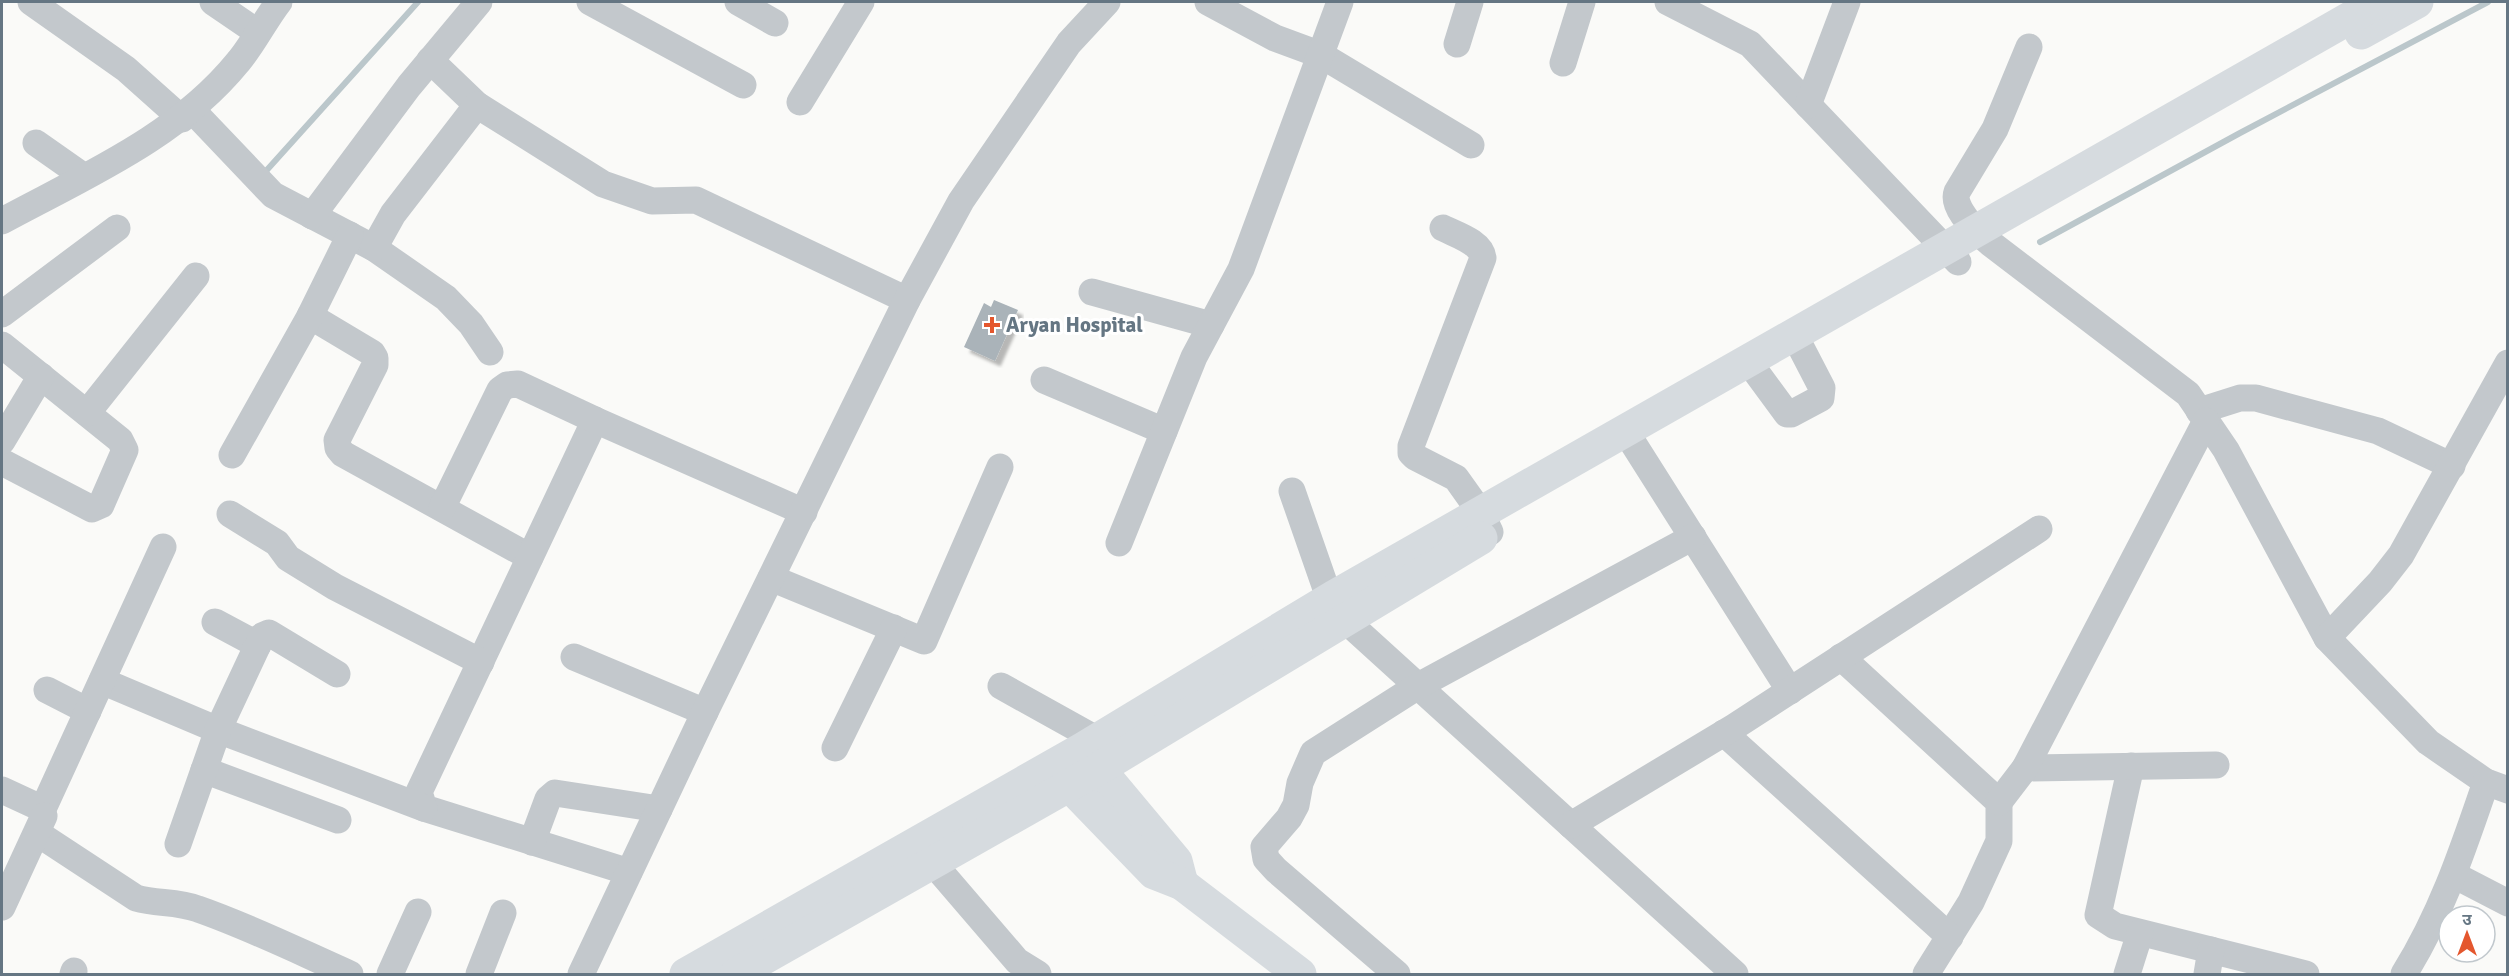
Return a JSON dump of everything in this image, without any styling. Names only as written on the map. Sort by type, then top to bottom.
[{"type":"main road","points":[[686,975],[925,852],[1486,523],[1632,442],[1951,256],[2378,2]]},
{"type":"main road","points":[[1983,237],[2417,2]]},
{"type":"main road","points":[[1081,762],[1154,873],[1182,884],[1300,975]]},
{"type":"main road","points":[[736,975],[925,852]]},
{"type":"street","points":[[31,2],[187,114],[273,195],[374,248],[446,298],[471,324],[490,352]]},
{"type":"street","points":[[213,2],[257,32]]},
{"type":"street","points":[[2,221],[140,146],[187,114],[239,62],[279,2]]},
{"type":"street","points":[[312,216],[430,60],[479,2]]},
{"type":"street","points":[[590,2],[743,85]]},
{"type":"street","points":[[738,2],[775,23]]},
{"type":"street","points":[[800,102],[861,2]]},
{"type":"street","points":[[581,975],[705,712],[908,300],[961,201],[1069,42],[1107,2]]},
{"type":"street","points":[[1208,2],[1275,38],[1321,55],[1471,145]]},
{"type":"street","points":[[1119,543],[1194,357],[1241,269],[1340,2]]},
{"type":"street","points":[[1457,44],[1470,2]]},
{"type":"street","points":[[1563,63],[1582,2]]},
{"type":"street","points":[[1668,2],[1750,44],[1951,256]]},
{"type":"street","points":[[1809,105],[1847,2]]},
{"type":"street","points":[[2029,47],[1995,129],[1955,198],[1956,203],[1983,237],[2188,394],[2226,450],[2327,638],[2428,742],[2497,786],[2454,875],[2427,938],[2404,975]]},
{"type":"street","points":[[430,60],[477,105],[603,184],[652,201],[696,200],[908,300]]},
{"type":"street","points":[[374,248],[393,214],[477,105]]},
{"type":"street","points":[[36,143],[83,176]]},
{"type":"street","points":[[2,314],[117,228]]},
{"type":"street","points":[[1443,228],[1478,246],[1483,258],[1411,446],[1411,453],[1456,478],[1486,523]]},
{"type":"street","points":[[232,455],[310,316],[350,236]]},
{"type":"street","points":[[87,413],[196,276]]},
{"type":"street","points":[[1092,292],[1211,325]]},
{"type":"street","points":[[310,316],[372,353],[375,358],[375,365],[337,441],[338,448],[343,453],[530,557]]},
{"type":"street","points":[[1754,370],[1786,414],[1791,414],[1821,398],[1822,388],[1800,343]]},
{"type":"street","points":[[2,345],[120,440],[125,450],[101,505],[92,509],[2,462]]},
{"type":"street","points":[[2327,638],[2391,570],[2452,466],[2508,363]]},
{"type":"street","points":[[2,441],[41,376]]},
{"type":"street","points":[[1044,380],[1164,431]]},
{"type":"street","points":[[442,508],[497,396],[507,385],[518,384],[804,512]]},
{"type":"street","points":[[1926,975],[1971,902],[1999,841],[1999,802],[2025,768],[2203,416],[2240,398],[2256,398],[2378,431],[2452,466]]},
{"type":"street","points":[[424,808],[419,792],[595,420]]},
{"type":"street","points":[[1632,442],[1790,691]]},
{"type":"street","points":[[771,578],[924,641],[1000,466]]},
{"type":"street","points":[[1292,491],[1337,610],[1735,975]]},
{"type":"street","points":[[230,514],[277,543],[288,558],[335,587],[481,662]]},
{"type":"street","points":[[1570,825],[1724,733],[2039,529]]},
{"type":"street","points":[[1397,975],[1266,859],[1264,847],[1289,818],[1296,804],[1300,783],[1313,753],[1418,686],[1692,537]]},
{"type":"street","points":[[2,907],[88,711],[164,547]]},
{"type":"street","points":[[215,622],[258,645]]},
{"type":"street","points":[[835,748],[894,628]]},
{"type":"street","points":[[178,844],[218,730],[262,636],[269,633],[337,674]]},
{"type":"street","points":[[574,657],[705,712]]},
{"type":"street","points":[[1841,657],[1999,802]]},
{"type":"street","points":[[102,681],[218,730],[424,808],[629,872]]},
{"type":"street","points":[[1001,686],[1081,762]]},
{"type":"street","points":[[47,690],[88,711]]},
{"type":"street","points":[[1724,733],[1950,937]]},
{"type":"street","points":[[2025,768],[2216,765]]},
{"type":"street","points":[[2131,766],[2098,915],[2115,926],[2140,933],[2209,963],[2306,975]]},
{"type":"street","points":[[204,770],[338,820]]},
{"type":"street","points":[[2,790],[136,898],[150,902],[170,901],[197,908],[350,975]]},
{"type":"street","points":[[532,842],[548,799],[555,793],[659,809]]},
{"type":"street","points":[[925,852],[1017,961],[1038,975]]},
{"type":"street","points":[[2454,875],[2508,903]]},
{"type":"street","points":[[390,975],[418,912]]},
{"type":"street","points":[[479,975],[503,913]]},
{"type":"street","points":[[2127,975],[2140,933]]},
{"type":"building","points":[[994,300],[1018,310],[995,361],[964,347],[984,303],[991,307]]},
{"type":"waterway","points":[[266,171],[418,2]]},
{"type":"waterway","points":[[2040,242],[2488,2]]},
{"type":"place","name":"Aryan Hospital","points":[[992,325]]}]
